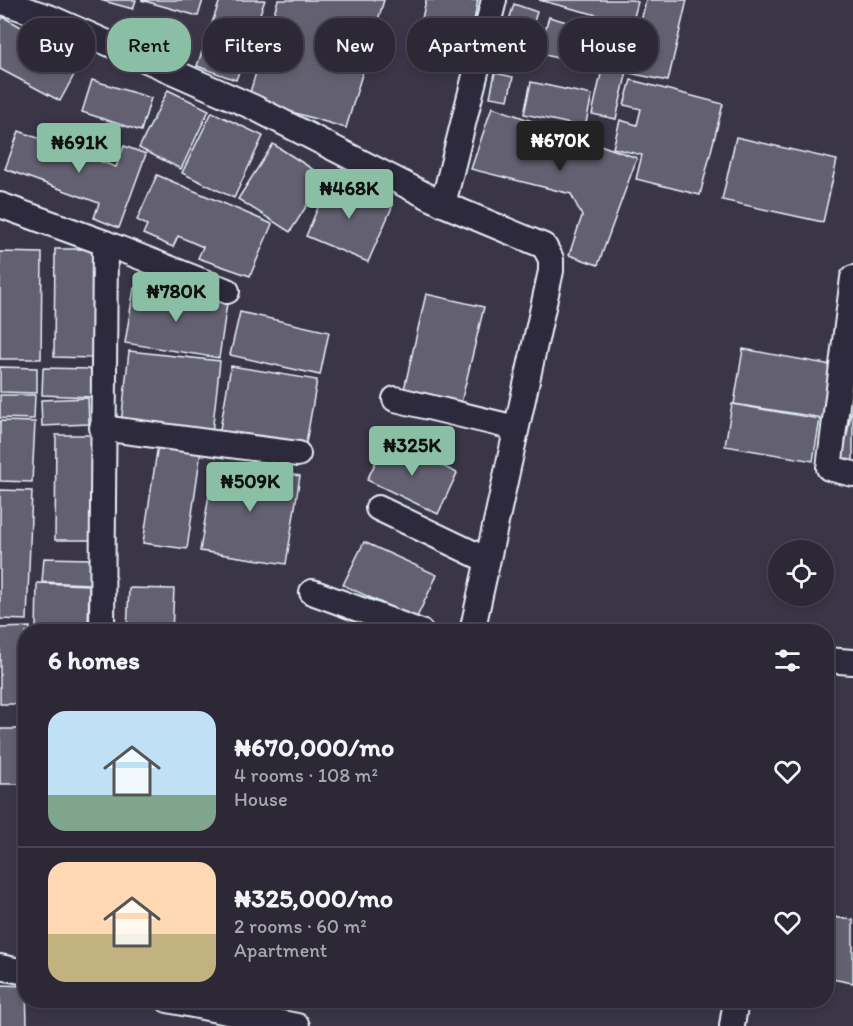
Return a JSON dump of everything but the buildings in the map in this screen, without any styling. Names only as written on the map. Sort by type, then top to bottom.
[{"type":"street","points":[[443,204],[494,0]]},
{"type":"street","points":[[0,1],[54,9],[443,204],[544,246],[551,259],[474,624]]},
{"type":"street","points":[[0,205],[227,291]]},
{"type":"street","points":[[102,624],[105,243]]},
{"type":"street","points":[[853,278],[829,468],[853,474]]},
{"type":"street","points":[[396,399],[516,428]]},
{"type":"street","points":[[102,428],[298,454]]},
{"type":"street","points":[[378,508],[487,560]]},
{"type":"street","points":[[312,592],[399,624]]},
{"type":"street","points":[[834,661],[853,663]]},
{"type":"street","points":[[0,967],[18,970]]},
{"type":"street","points":[[208,1008],[297,1026]]},
{"type":"street","points":[[732,1026],[735,1008]]}]
